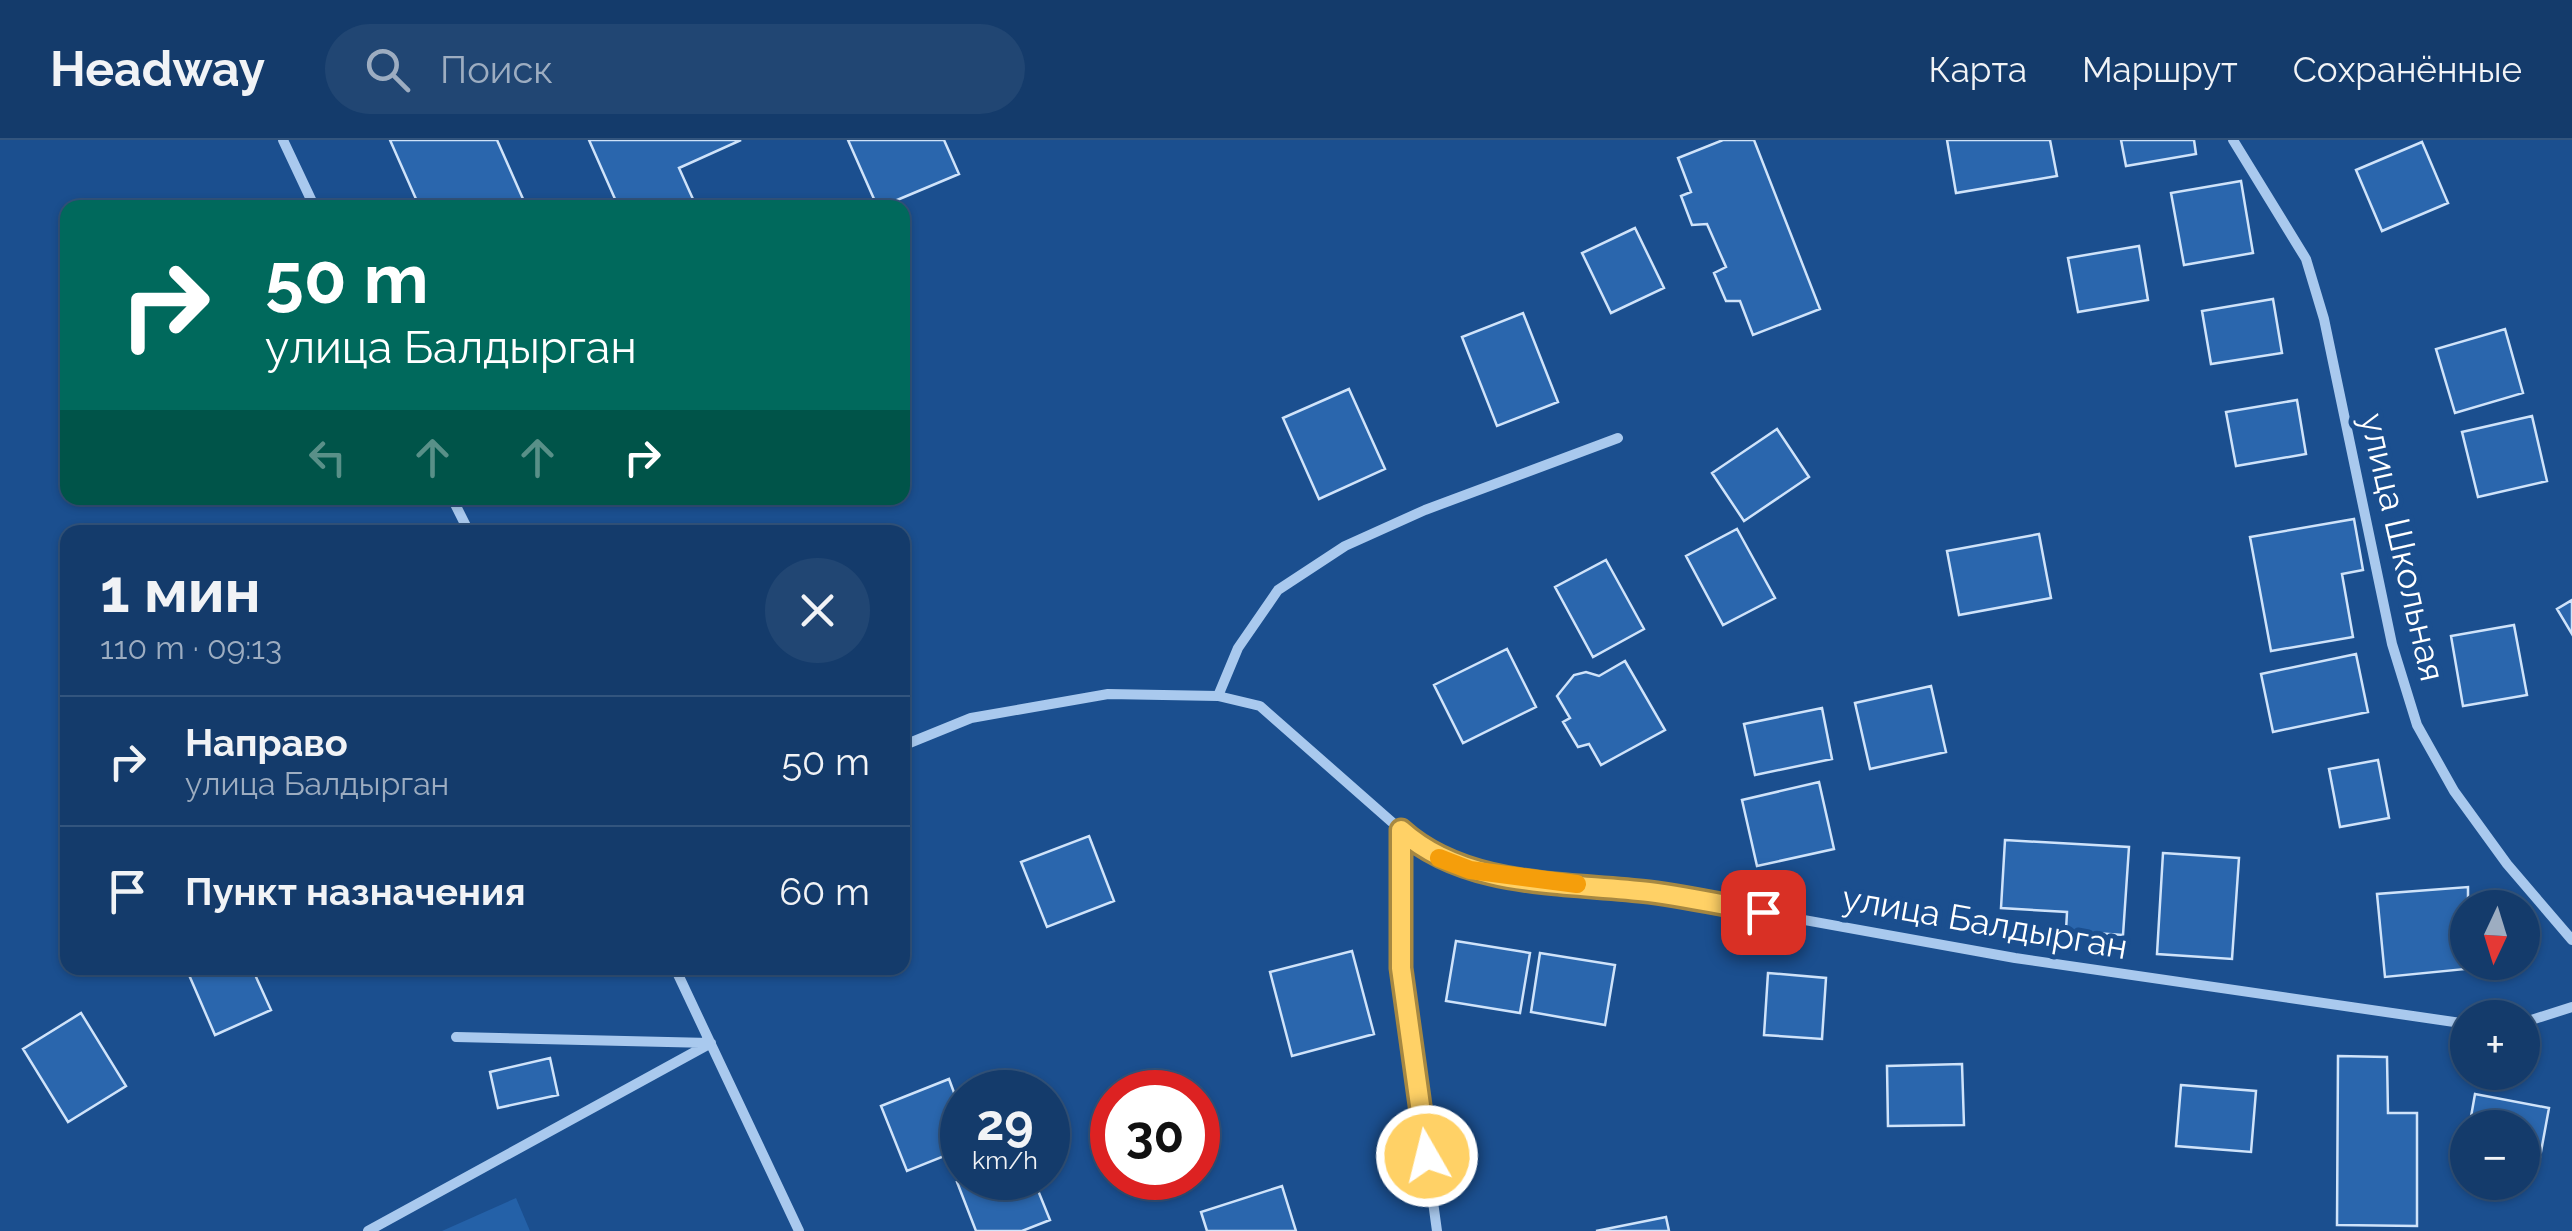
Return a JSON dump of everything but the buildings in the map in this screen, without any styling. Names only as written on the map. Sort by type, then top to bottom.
[{"type":"street","points":[[283,140],[311,200]]},
{"type":"street","name":"улица Школьная","points":[[2233,140],[2306,259],[2324,319],[2392,644],[2417,725],[2454,791],[2507,864],[2572,940]]},
{"type":"street","points":[[1218,696],[1238,648],[1278,590],[1345,546],[1425,510],[1618,438]]},
{"type":"street","name":"улица Балдырган","points":[[910,743],[971,718],[1108,694],[1218,696],[1260,706],[1427,854],[1470,870],[1655,893],[2015,958],[2450,1021]]},
{"type":"street","points":[[1401,830],[1401,968],[1437,1231]]},
{"type":"street","points":[[678,975],[800,1231]]},
{"type":"street","points":[[2540,1017],[2572,1007]]},
{"type":"street","points":[[456,1037],[712,1043]]},
{"type":"street","points":[[368,1231],[712,1043]]},
{"type":"shaded area","points":[[516,1198],[530,1231],[442,1231]]},
{"type":"slow traffic","points":[[1439,858],[1470,870],[1577,884]]},
{"type":"route","points":[[1427,1156],[1401,968],[1401,830],[1427,854],[1470,870],[1655,893],[1763,912]]}]
